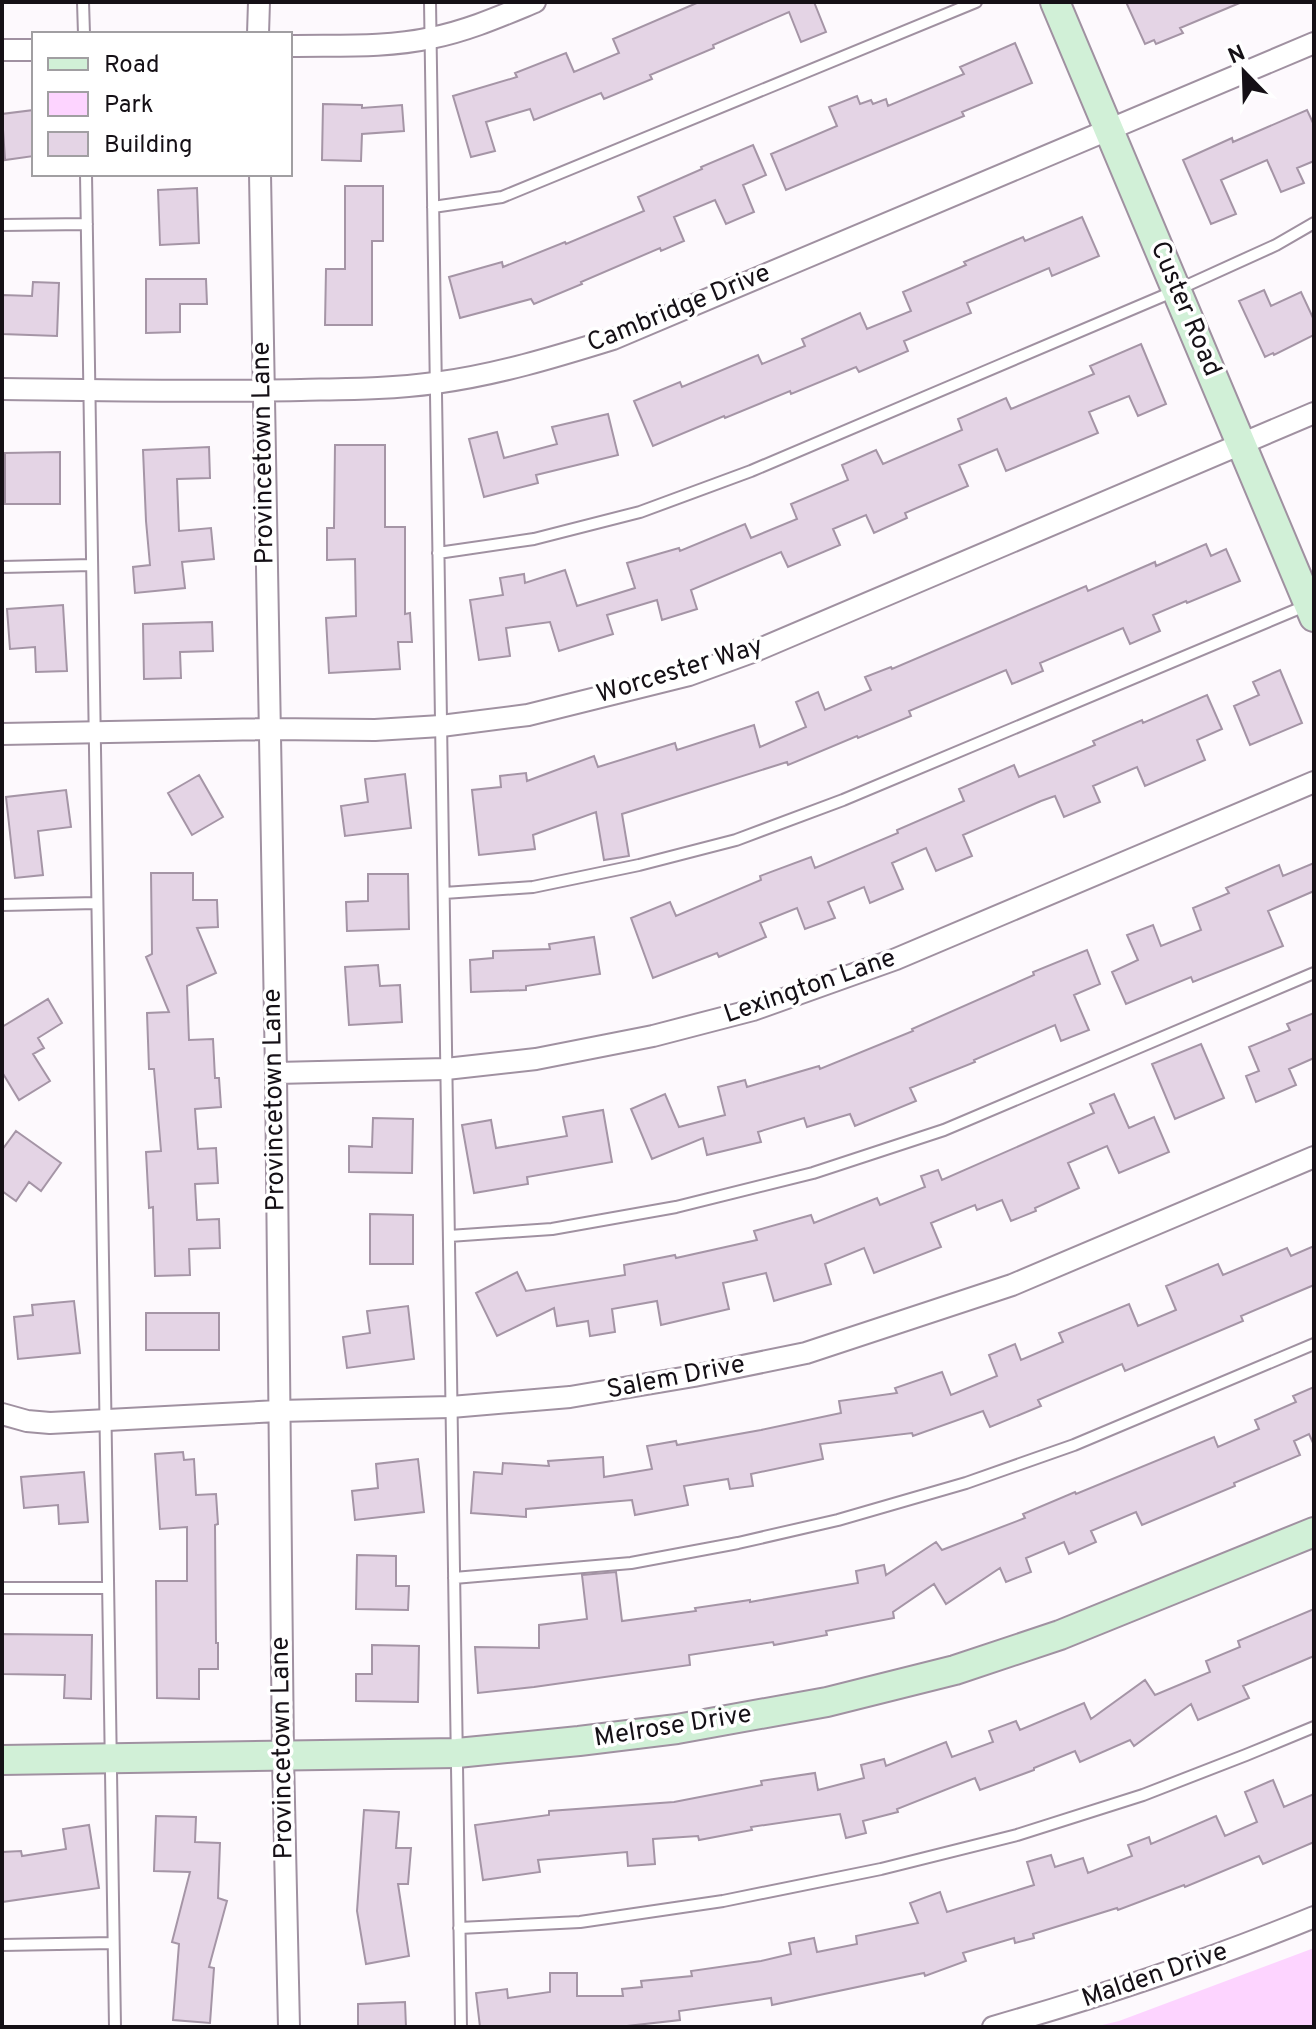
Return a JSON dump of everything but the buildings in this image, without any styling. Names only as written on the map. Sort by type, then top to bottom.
[{"type":"street","points":[[258,32],[259,2]]},
{"type":"street","points":[[292,46],[371,45],[430,38],[486,23],[535,2]]},
{"type":"street","name":"Custer Road","points":[[1055,2],[1312,608]]},
{"type":"street","name":"Cambridge Drive","points":[[2,389],[263,391],[391,388],[501,371],[558,356],[613,339],[1314,43]]},
{"type":"street","points":[[2,50],[32,50]]},
{"type":"street","name":"Provincetown Lane","points":[[260,176],[289,2027]]},
{"type":"street","name":"Worcester Way","points":[[2,734],[375,730],[441,726],[528,715],[689,675],[755,651],[1314,413]]},
{"type":"street","name":"Lexington Lane","points":[[276,1073],[446,1069],[536,1059],[653,1036],[753,1010],[896,959],[1314,782]]},
{"type":"street","name":"Salem Drive","points":[[2,1414],[50,1423],[278,1411],[451,1407],[570,1397],[694,1376],[806,1353],[1012,1285],[1314,1157]]},
{"type":"street","name":"Melrose Drive","points":[[2,1760],[457,1753],[677,1729],[827,1702],[955,1670],[1060,1635],[1314,1532]]},
{"type":"street","name":"Malden Drive","points":[[993,2027],[1090,1999],[1254,1942],[1314,1917]]},
{"type":"lane","points":[[83,2],[84,32]]},
{"type":"lane","points":[[430,2],[461,2027]]},
{"type":"lane","points":[[433,207],[502,197],[976,2]]},
{"type":"lane","points":[[86,176],[115,2027]]},
{"type":"lane","points":[[438,553],[534,539],[640,512],[751,471],[1177,290],[1276,245],[1314,223]]},
{"type":"lane","points":[[2,225],[87,224]]},
{"type":"lane","points":[[2,567],[92,565]]},
{"type":"lane","points":[[444,893],[533,887],[639,865],[736,840],[843,800],[1312,608]]},
{"type":"lane","points":[[2,905],[97,903]]},
{"type":"lane","points":[[449,1236],[552,1229],[676,1207],[813,1173],[944,1130],[1314,973]]},
{"type":"lane","points":[[454,1578],[631,1563],[838,1520],[966,1483],[1074,1445],[1314,1344]]},
{"type":"lane","points":[[2,1588],[108,1588]]},
{"type":"lane","points":[[459,1928],[580,1922],[723,1901],[881,1869],[1017,1835],[1143,1795],[1314,1727]]},
{"type":"lane","points":[[2,1945],[113,1943]]},
{"type":"green space","points":[[1314,1948],[1314,2027],[1094,2027],[1119,2021]]}]
